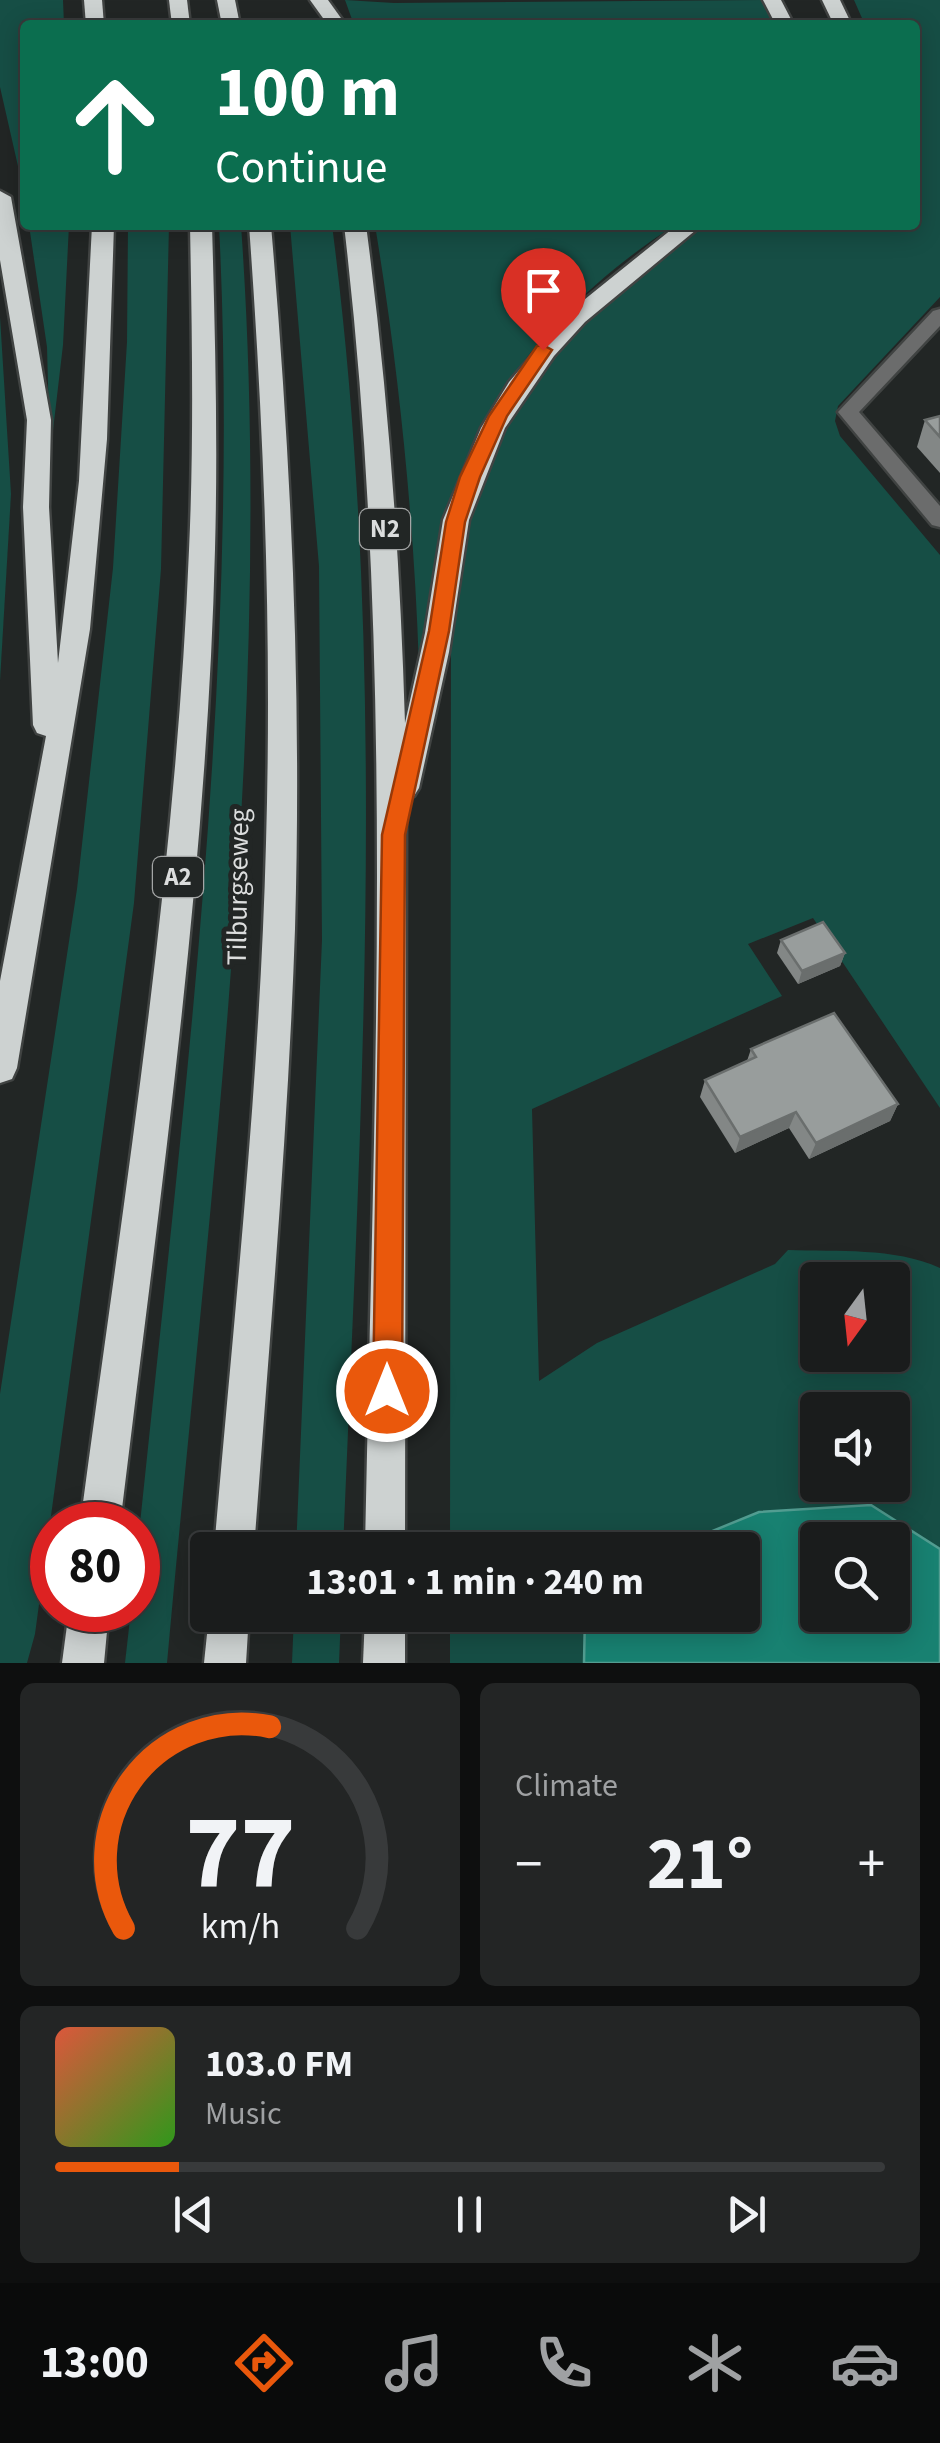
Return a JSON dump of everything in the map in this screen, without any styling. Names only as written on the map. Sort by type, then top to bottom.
[{"type":"highway","points":[[0,197],[38,420],[36,506],[50,795]]},
{"type":"highway","points":[[0,1068],[50,795],[84,567],[101,344],[102,230]]},
{"type":"highway","name":"Tilburgseweg","points":[[103,1502],[176,909],[191,725],[206,445],[207,336],[201,230]]},
{"type":"highway","name":"Tilburgseweg","points":[[235,1532],[279,927],[278,566],[269,332],[260,230]]},
{"type":"highway","name":"N2","points":[[356,230],[369,325],[388,568],[393,835],[386,1532]]},
{"type":"highway","name":"N2","points":[[393,835],[439,631],[456,522],[484,445],[515,390],[565,326],[624,273],[684,230]]},
{"type":"highway","points":[[83,1663],[87,1632]]},
{"type":"highway","points":[[225,1663],[227,1632]]},
{"type":"highway","points":[[384,1663],[385,1632]]},
{"type":"lane","points":[[940,315],[848,412],[940,520]]},
{"type":"shaded area","points":[[0,0],[63,0],[64,20],[20,20],[20,175],[0,87]]},
{"type":"shaded area","points":[[345,0],[765,0],[773,20],[352,20]]},
{"type":"shaded area","points":[[854,0],[940,0],[940,297],[838,406],[835,421],[840,436],[940,555],[940,1108],[813,918],[748,944],[782,996],[532,1109],[539,1381],[597,1343],[775,1264],[788,1250],[885,1254],[940,1268],[940,1549],[910,1530],[910,1522],[898,1522],[871,1505],[759,1512],[710,1532],[450,1532],[451,632],[467,527],[480,480],[509,418],[575,327],[697,230],[920,230],[920,20],[863,20]]},
{"type":"shaded area","points":[[30,230],[69,230],[63,345],[50,456],[47,347]]},
{"type":"shaded area","points":[[128,230],[169,230],[161,569],[134,903],[53,1502],[30,1502],[30,1632],[35,1634],[27,1663],[0,1663],[0,1394],[77,889],[113,568],[127,342]]},
{"type":"shaded area","points":[[219,230],[241,230],[249,405],[250,585],[233,945],[167,1663],[125,1663],[129,1632],[160,1632],[160,1502],[142,1502],[204,885],[222,555],[224,390]]},
{"type":"shaded area","points":[[290,230],[333,230],[350,390],[360,555],[366,887],[344,1532],[297,1532],[322,940],[319,566]]},
{"type":"shaded area","points":[[376,230],[668,230],[599,282],[564,315],[505,388],[481,428],[446,517],[419,667],[404,445]]},
{"type":"shaded area","points":[[0,317],[11,494],[0,681]]},
{"type":"shaded area","points":[[871,1505],[898,1522],[800,1522],[800,1632],[910,1632],[910,1530],[940,1549],[940,1663],[584,1663],[585,1632],[760,1632],[760,1532],[710,1532],[759,1512]]},
{"type":"shaded area","points":[[293,1632],[340,1632],[339,1663],[292,1663]]},
{"type":"shaded area","points":[[450,1632],[585,1632],[584,1663],[450,1663]]},
{"type":"building","points":[[940,416],[940,437],[925,420]]},
{"type":"building","points":[[823,922],[845,953],[802,971],[781,940]]},
{"type":"building","points":[[834,1013],[898,1104],[816,1143],[796,1112],[740,1137],[705,1080],[756,1057],[751,1049]]},
{"type":"route","points":[[387,1391],[393,835],[439,631],[456,522],[470,477],[498,416],[543,350]]}]
